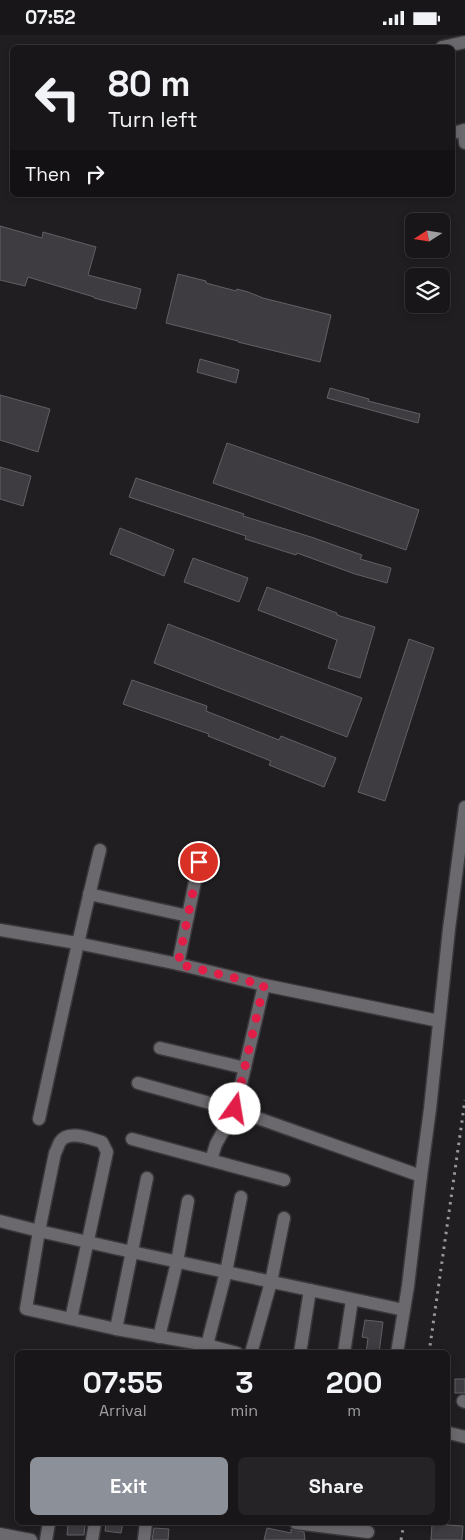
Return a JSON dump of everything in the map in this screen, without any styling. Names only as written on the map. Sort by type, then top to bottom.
[{"type":"street","points":[[451,45],[465,42]]},
{"type":"street","points":[[461,131],[465,143]]},
{"type":"street","points":[[397,1350],[430,1109],[449,929],[465,807]]},
{"type":"street","points":[[39,1119],[77,943],[100,850]]},
{"type":"street","points":[[178,964],[199,862]]},
{"type":"street","points":[[89,894],[188,916]]},
{"type":"street","points":[[0,930],[77,943],[178,964],[264,985],[439,1021]]},
{"type":"street","points":[[211,1160],[216,1144],[235,1109],[264,985]]},
{"type":"street","points":[[160,1048],[245,1068]]},
{"type":"street","points":[[138,1083],[235,1109],[421,1176]]},
{"type":"street","points":[[71,1319],[106,1152],[102,1142],[76,1135],[65,1137],[60,1141],[55,1153],[26,1309],[71,1319],[116,1329],[225,1350]]},
{"type":"street","points":[[132,1139],[284,1180]]},
{"type":"street","points":[[116,1329],[147,1178]]},
{"type":"street","points":[[206,1345],[226,1272],[240,1197]]},
{"type":"street","points":[[159,1337],[177,1261],[188,1201]]},
{"type":"street","points":[[252,1350],[271,1282],[284,1218]]},
{"type":"street","points":[[0,1221],[132,1252],[404,1310]]},
{"type":"street","points":[[300,1350],[310,1290]]},
{"type":"street","points":[[344,1350],[352,1300]]},
{"type":"street","points":[[450,1433],[465,1437]]},
{"type":"street","points":[[46,1540],[49,1525]]},
{"type":"street","points":[[92,1540],[95,1525]]},
{"type":"street","points":[[144,1540],[146,1525]]},
{"type":"street","points":[[312,1525],[368,1532]]},
{"type":"street","points":[[0,1534],[31,1540]]},
{"type":"building","points":[[0,226],[42,238],[43,232],[96,247],[88,275],[141,289],[136,309],[28,277],[25,286],[0,280]]},
{"type":"building","points":[[178,274],[331,315],[320,362],[166,323]]},
{"type":"building","points":[[200,359],[239,370],[236,383],[197,372]]},
{"type":"building","points":[[330,388],[369,399],[368,401],[420,414],[418,423],[327,398]]},
{"type":"building","points":[[0,395],[50,409],[38,452],[0,440]]},
{"type":"building","points":[[227,443],[419,510],[406,550],[213,483]]},
{"type":"building","points":[[0,467],[31,476],[23,506],[0,499]]},
{"type":"building","points":[[136,478],[362,555],[360,559],[391,568],[387,583],[355,574],[297,553],[296,555],[245,539],[246,536],[129,497]]},
{"type":"building","points":[[120,528],[174,550],[164,576],[110,554]]},
{"type":"building","points":[[193,558],[248,578],[239,602],[184,582]]},
{"type":"building","points":[[267,587],[337,613],[337,615],[375,627],[360,678],[328,668],[337,640],[258,610]]},
{"type":"building","points":[[168,624],[362,698],[347,737],[154,663]]},
{"type":"building","points":[[409,639],[434,648],[385,801],[358,792]]},
{"type":"building","points":[[132,680],[207,706],[206,711],[279,740],[281,736],[336,758],[324,787],[269,765],[271,761],[208,736],[209,734],[123,704]]},
{"type":"building","points":[[365,1320],[383,1322],[379,1350],[366,1350],[368,1338],[362,1337]]},
{"type":"building","points":[[455,1379],[465,1379],[465,1393],[455,1393]]},
{"type":"building","points":[[68,1525],[85,1525],[84,1535],[67,1535]]},
{"type":"building","points":[[106,1525],[123,1525],[121,1533],[105,1531]]},
{"type":"building","points":[[432,1525],[463,1526],[462,1540],[431,1540]]},
{"type":"building","points":[[154,1528],[169,1529],[168,1540],[152,1540]]},
{"type":"building","points":[[267,1528],[291,1533],[291,1529],[304,1532],[305,1540],[264,1540]]},
{"type":"railway","points":[[429,1350],[465,1100]]},
{"type":"railway","points":[[401,1540],[404,1525]]},
{"type":"route","points":[[199,862],[178,964],[264,985],[235,1109]]}]
